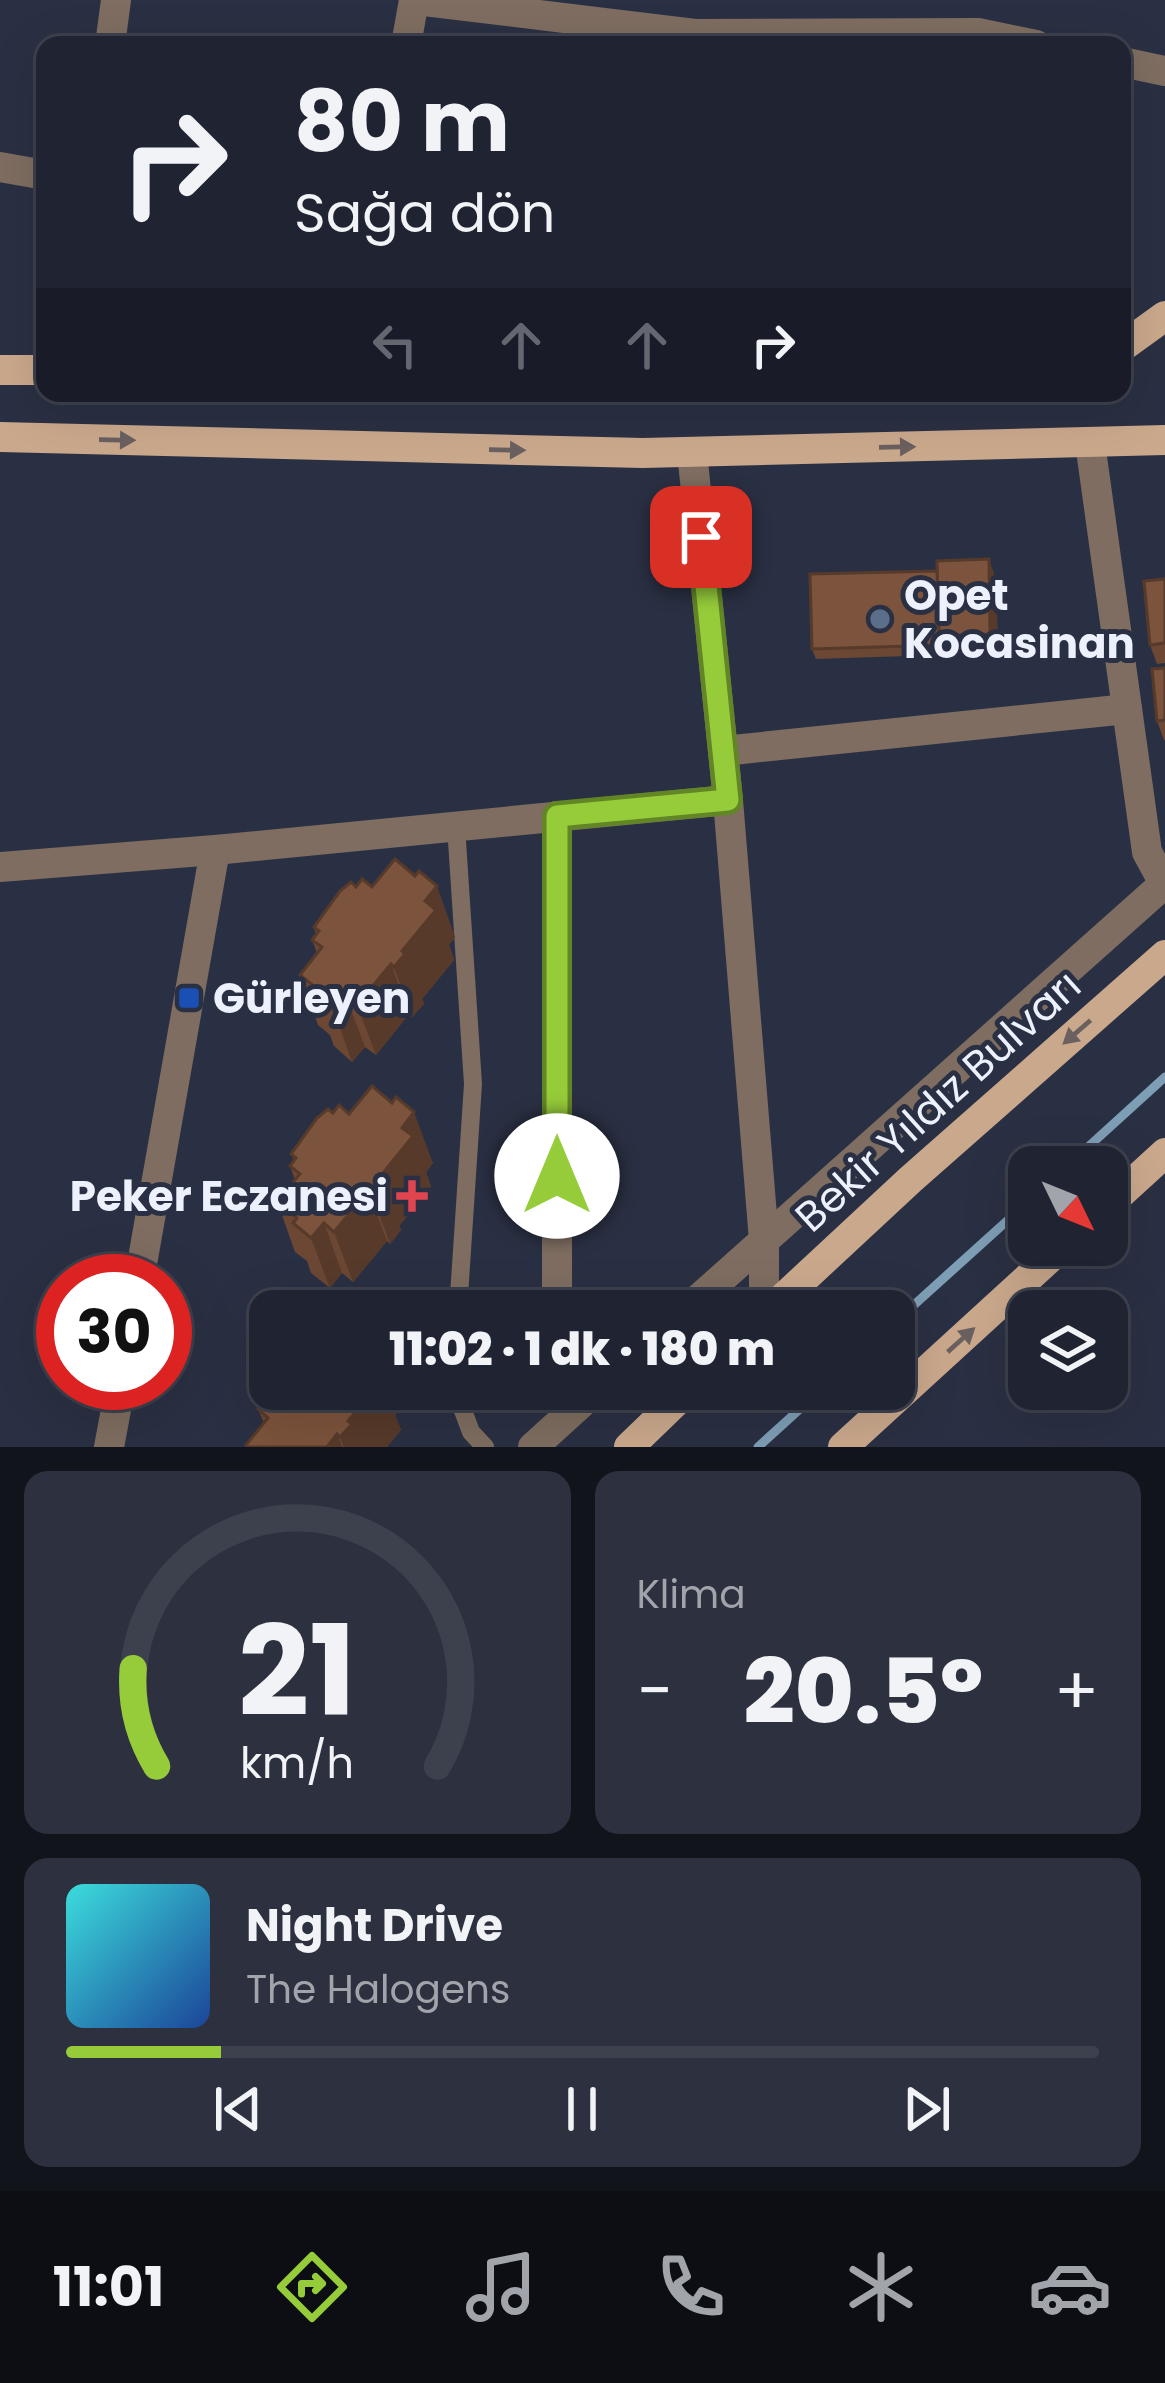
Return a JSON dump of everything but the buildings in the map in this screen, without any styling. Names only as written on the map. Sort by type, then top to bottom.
[{"type":"main road","points":[[1131,341],[1165,316]]},
{"type":"main road","points":[[1131,345],[1165,336]]},
{"type":"main road","points":[[0,370],[36,370]]},
{"type":"main road","points":[[0,437],[692,452],[1165,440]]},
{"type":"main road","name":"Bekir Yıldız Bulvarı","points":[[790,1290],[1165,955]]},
{"type":"main road","points":[[1128,1187],[1165,1153]]},
{"type":"main road","points":[[843,1447],[1041,1266]]},
{"type":"main road","points":[[629,1447],[667,1410]]},
{"type":"street","points":[[111,36],[116,0]]},
{"type":"street","points":[[408,36],[415,0],[695,34],[989,36]]},
{"type":"street","points":[[1131,64],[1165,71]]},
{"type":"street","points":[[0,167],[36,174]]},
{"type":"street","points":[[708,1290],[1165,885],[1147,852],[1090,443]]},
{"type":"street","points":[[692,452],[728,800],[766,1290]]},
{"type":"street","points":[[723,751],[1127,710]]},
{"type":"street","points":[[0,867],[728,800]]},
{"type":"street","points":[[556,1290],[557,816]]},
{"type":"street","points":[[144,1254],[215,850]]},
{"type":"street","points":[[110,1447],[116,1410]]},
{"type":"street","points":[[556,1410],[556,1425]]},
{"type":"street","points":[[533,1447],[573,1410]]},
{"type":"lane","points":[[456,826],[473,1084],[459,1290]]},
{"type":"lane","points":[[463,1410],[471,1432],[484,1447]]},
{"type":"waterway","points":[[1089,1146],[1165,1077]]},
{"type":"waterway","points":[[915,1304],[1008,1220]]},
{"type":"waterway","points":[[758,1447],[799,1410]]},
{"type":"place","name":"Opet Kocasinan","points":[[880,619]]},
{"type":"place","name":"Gürleyen","points":[[189,998]]},
{"type":"place","name":"Peker Eczanesi","points":[[412,1196]]},
{"type":"route","points":[[557,1176],[557,816],[728,800],[701,537]]}]
